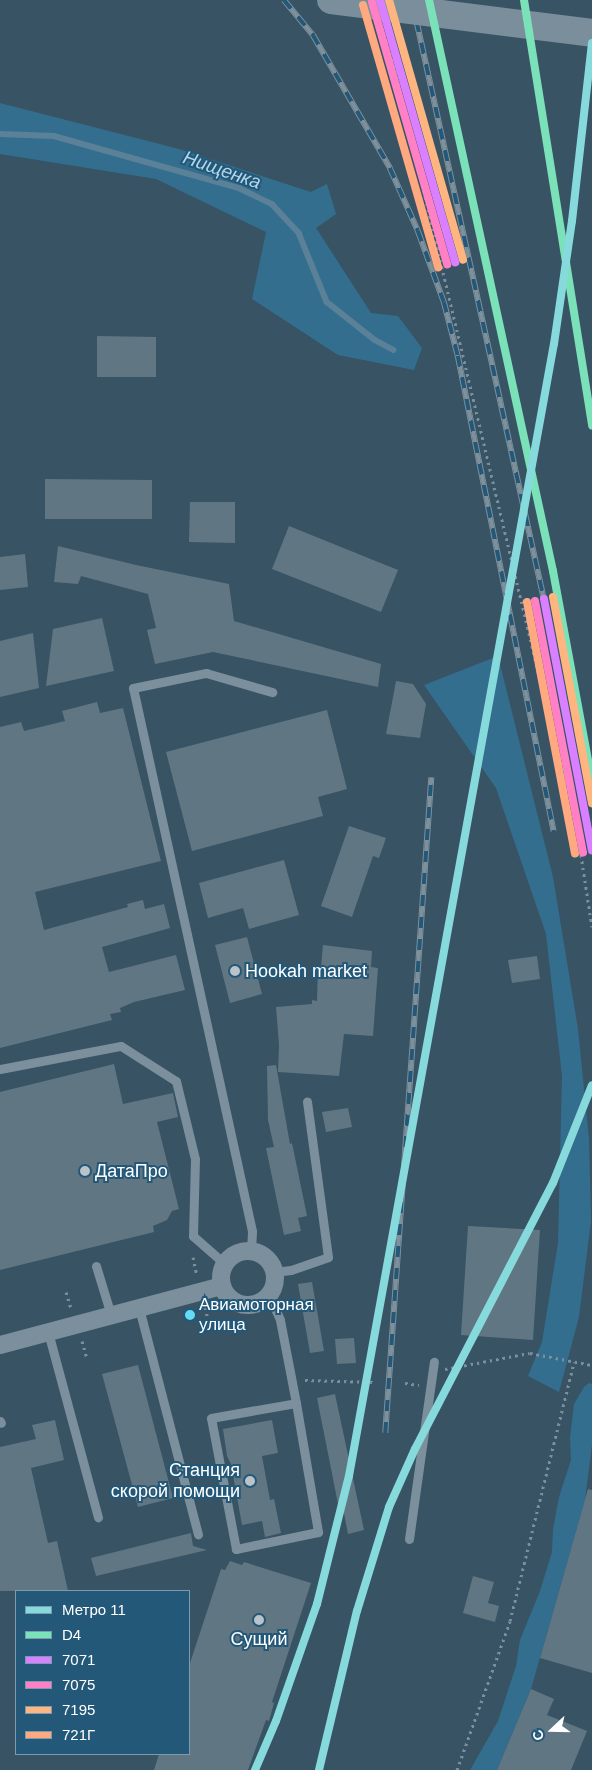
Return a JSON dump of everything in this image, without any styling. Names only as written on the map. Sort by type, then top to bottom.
[{"type":"main road","points":[[331,0],[592,33]]},
{"type":"street","points":[[251,1251],[264,1256],[274,1272],[274,1284],[269,1295],[255,1304],[239,1304],[226,1293],[222,1286],[222,1271],[225,1264],[236,1254],[251,1251]]},
{"type":"street","points":[[0,1345],[222,1286]]},
{"type":"lane","points":[[251,1251],[252,1231],[133,688],[206,673],[272,692]]},
{"type":"lane","points":[[0,1070],[121,1046],[176,1081],[194,1159],[192,1236],[225,1264]]},
{"type":"lane","points":[[274,1272],[291,1270],[328,1257],[307,1101]]},
{"type":"lane","points":[[96,1266],[111,1315]]},
{"type":"lane","points":[[269,1295],[280,1320],[296,1403],[318,1532],[236,1549],[211,1418],[296,1403]]},
{"type":"lane","points":[[139,1308],[198,1534]]},
{"type":"lane","points":[[48,1332],[98,1517]]},
{"type":"lane","points":[[409,1539],[433,1366]]},
{"type":"path","points":[[382,26],[398,79],[549,718],[575,816],[592,927]]},
{"type":"path","points":[[193,1257],[198,1282]]},
{"type":"path","points":[[66,1292],[72,1310]]},
{"type":"path","points":[[205,1306],[210,1327]]},
{"type":"path","points":[[82,1340],[87,1358]]},
{"type":"path","points":[[433,1366],[530,1353],[592,1365]]},
{"type":"path","points":[[457,1770],[510,1621],[574,1362]]},
{"type":"path","points":[[304,1379],[307,1382],[374,1382]]},
{"type":"shaded area","points":[[0,103],[179,149],[311,192],[327,184],[336,214],[316,228],[371,313],[398,316],[422,348],[414,370],[338,355],[252,299],[266,232],[156,179],[0,154]]},
{"type":"shaded area","points":[[498,656],[553,877],[578,1029],[589,1139],[591,1221],[579,1317],[559,1392],[528,1376],[542,1342],[558,1243],[562,1076],[546,934],[496,788],[424,685]]},
{"type":"shaded area","points":[[589,1383],[592,1384],[592,1445],[585,1500],[531,1689],[497,1770],[470,1770],[498,1721],[516,1666],[520,1640],[540,1591],[552,1552],[553,1529],[559,1497],[571,1460],[570,1437],[574,1404],[584,1387]]},
{"type":"building","points":[[97,336],[156,337],[156,377],[97,377]]},
{"type":"building","points":[[45,479],[152,480],[152,519],[45,519]]},
{"type":"building","points":[[190,502],[235,502],[235,543],[189,542]]},
{"type":"building","points":[[289,526],[398,570],[381,612],[272,569]]},
{"type":"building","points":[[58,546],[136,565],[229,584],[234,621],[381,664],[378,687],[213,652],[155,664],[147,630],[156,628],[148,594],[81,576],[78,584],[54,582]]},
{"type":"building","points":[[25,554],[28,587],[0,590],[0,557]]},
{"type":"building","points":[[102,618],[114,671],[46,686],[53,629]]},
{"type":"building","points":[[33,633],[39,688],[0,697],[0,641]]},
{"type":"building","points":[[396,681],[413,684],[426,704],[420,738],[386,734]]},
{"type":"building","points":[[97,702],[100,713],[123,708],[161,861],[35,892],[44,930],[128,907],[127,904],[143,900],[145,909],[164,904],[170,928],[102,947],[109,972],[176,955],[185,990],[134,1002],[120,1008],[121,1012],[110,1014],[112,1020],[0,1048],[0,727],[21,722],[24,731],[65,721],[62,711]]},
{"type":"building","points":[[327,710],[347,789],[318,797],[323,816],[192,851],[166,752]]},
{"type":"building","points":[[349,826],[386,838],[379,858],[373,856],[352,917],[321,906]]},
{"type":"building","points":[[284,860],[299,915],[249,929],[243,908],[208,918],[199,883]]},
{"type":"building","points":[[247,937],[262,994],[230,1003],[215,945]]},
{"type":"building","points":[[323,945],[372,951],[371,967],[378,968],[373,1036],[344,1034],[339,1076],[278,1072],[279,1045],[276,1007],[312,1004],[312,1000],[317,1001],[318,967],[321,967]]},
{"type":"building","points":[[537,956],[540,979],[512,983],[508,960]]},
{"type":"building","name":"ДатаПро","points":[[114,1064],[123,1104],[173,1093],[178,1117],[157,1122],[179,1209],[172,1211],[167,1220],[153,1226],[154,1232],[0,1270],[0,1092]]},
{"type":"building","points":[[276,1065],[290,1144],[292,1143],[307,1216],[298,1218],[301,1231],[284,1235],[266,1148],[274,1147],[268,1120],[267,1066]]},
{"type":"building","points":[[348,1108],[352,1127],[326,1132],[322,1112]]},
{"type":"building","points":[[468,1226],[540,1230],[533,1340],[461,1335]]},
{"type":"building","points":[[312,1282],[324,1351],[310,1353],[298,1284]]},
{"type":"building","points":[[354,1338],[356,1363],[337,1364],[335,1339]]},
{"type":"building","points":[[138,1365],[173,1498],[138,1507],[102,1374]]},
{"type":"building","points":[[335,1394],[364,1530],[348,1534],[343,1508],[339,1509],[317,1398]]},
{"type":"building","points":[[55,1420],[64,1460],[31,1468],[48,1543],[57,1541],[68,1590],[0,1591],[0,1447],[36,1439],[32,1425]]},
{"type":"building","name":"Станция скорой помощи","points":[[272,1420],[278,1453],[262,1456],[270,1500],[274,1499],[281,1533],[265,1537],[262,1521],[242,1525],[223,1429]]},
{"type":"building","points":[[588,1489],[592,1490],[592,1673],[540,1658]]},
{"type":"building","points":[[191,1533],[193,1546],[207,1550],[96,1576],[91,1558]]},
{"type":"building","points":[[230,1561],[242,1565],[244,1562],[311,1583],[272,1702],[274,1703],[269,1721],[266,1720],[248,1770],[154,1770],[159,1755],[190,1755],[190,1663],[221,1569],[225,1570]]},
{"type":"building","points":[[473,1576],[494,1582],[488,1603],[499,1606],[495,1622],[463,1613]]},
{"type":"building","points":[[531,1689],[554,1699],[547,1715],[587,1731],[571,1770],[497,1770]]},
{"type":"waterway","name":"Нищенка","points":[[0,134],[54,136],[239,188],[272,204],[299,233],[327,302],[375,340],[394,350]]},
{"type":"railway","points":[[284,0],[313,35],[390,168],[418,231],[444,302],[458,356],[554,831]]},
{"type":"railway","points":[[412,0],[544,599]]},
{"type":"railway","points":[[385,1433],[431,778]]},
{"type":"metro line","name":"11","points":[[255,1770],[276,1721],[317,1604],[349,1476],[554,344],[572,221],[592,43]]},
{"type":"metro line","name":"11","points":[[319,1770],[357,1611],[389,1507],[415,1449],[553,1183],[592,1085]]},
{"type":"transit line","name":"7071","points":[[380,0],[455,262]]},
{"type":"transit line","name":"7195","points":[[389,0],[463,260]]},
{"type":"transit line","name":"D4","points":[[429,0],[553,571],[592,781]]},
{"type":"transit line","name":"D4","points":[[524,0],[592,426]]},
{"type":"transit line","name":"7075","points":[[372,2],[447,264]]},
{"type":"transit line","name":"721Г","points":[[363,5],[438,267]]},
{"type":"transit line","name":"7195","points":[[553,597],[592,803]]},
{"type":"transit line","name":"7071","points":[[544,599],[592,850]]},
{"type":"transit line","name":"7075","points":[[535,601],[583,852]]},
{"type":"transit line","name":"721Г","points":[[527,602],[575,853]]},
{"type":"place","name":"Hookah market","points":[[235,971]]},
{"type":"place","name":"ДатаПро","points":[[85,1171]]},
{"type":"place","name":"Авиамоторная улица","points":[[190,1315]]},
{"type":"place","name":"Станция скорой помощи","points":[[250,1481]]},
{"type":"place","name":"Сущий","points":[[259,1620]]}]
